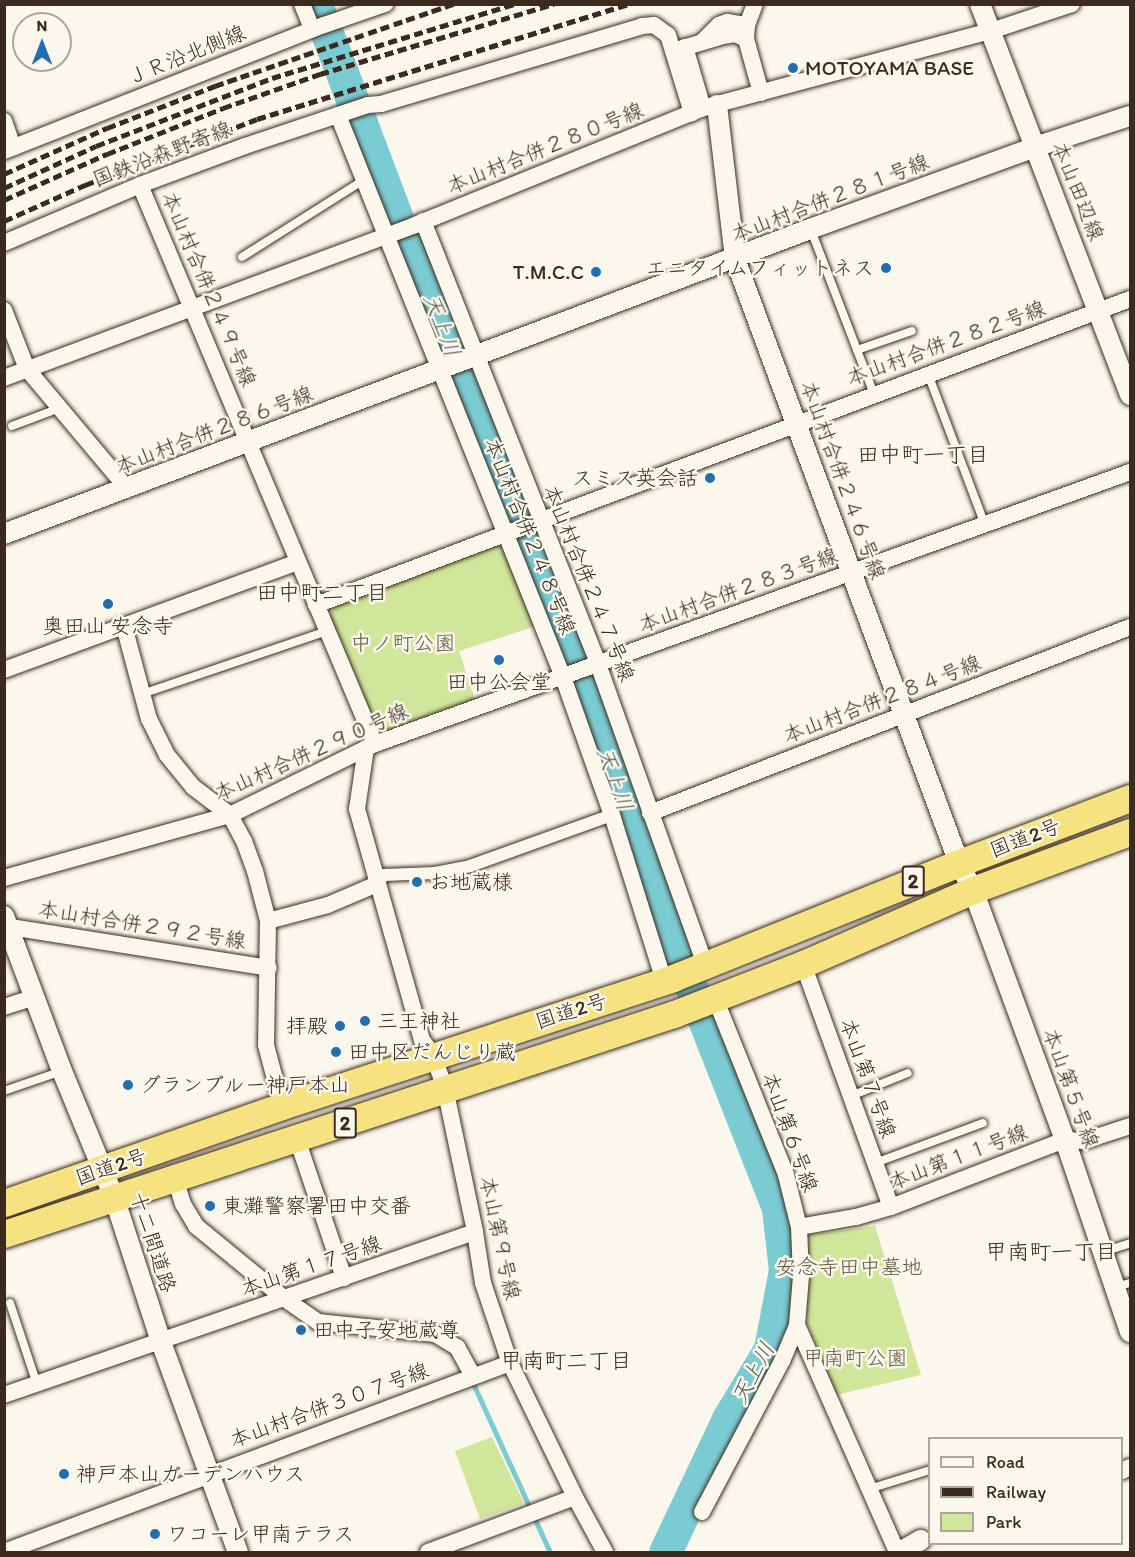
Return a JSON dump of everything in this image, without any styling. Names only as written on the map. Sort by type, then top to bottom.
[{"type":"highway","name":"国道2号","points":[[4,1203],[102,1171],[282,1106],[684,973],[959,863],[1131,798]]},
{"type":"highway","name":"国道2号","points":[[4,1234],[703,1003],[803,964],[973,890],[1131,832]]},
{"type":"street","points":[[302,4],[312,29]]},
{"type":"street","name":"ＪＲ沿北側線","points":[[9,149],[312,29],[385,4]]},
{"type":"street","points":[[754,4],[746,32],[761,93]]},
{"type":"street","name":"本山田辺線","points":[[980,4],[1131,395]]},
{"type":"street","name":"本山村合併２８０号線","points":[[4,378],[419,223],[704,109],[991,31],[1072,4]]},
{"type":"street","name":"国鉄沿森野寄線","points":[[4,243],[140,185],[338,114],[368,105],[381,104],[642,26],[654,25],[662,28],[677,51]]},
{"type":"street","points":[[704,109],[677,51],[702,42],[746,32]]},
{"type":"street","name":"本山村合併２４６号線","points":[[704,109],[735,259],[959,863]]},
{"type":"street","name":"本山村合併２４８号線","points":[[338,114],[563,677],[612,815],[684,973]]},
{"type":"street","name":"本山村合併２８１号線","points":[[440,371],[810,229],[1035,147],[1131,116]]},
{"type":"street","points":[[4,121],[9,149]]},
{"type":"street","name":"本山村合併２４９号線","points":[[140,185],[250,441],[371,746]]},
{"type":"street","name":"本山村合併２４７号線","points":[[419,223],[598,664],[650,813],[684,973]]},
{"type":"street","name":"本山村合併２８２号線","points":[[316,605],[1131,299]]},
{"type":"street","points":[[4,310],[27,369],[128,488]]},
{"type":"street","name":"本山村合併２８６号線","points":[[4,534],[440,371]]},
{"type":"street","name":"本山村合併２８３号線","points":[[563,677],[1131,472]]},
{"type":"street","points":[[4,670],[298,562]]},
{"type":"street","points":[[124,626],[148,719],[167,755],[193,787],[230,815],[244,841],[268,921],[266,1045],[282,1106]]},
{"type":"street","name":"本山村合併２８４号線","points":[[650,813],[1131,627]]},
{"type":"street","name":"本山村合併２９０号線","points":[[4,878],[230,815],[371,746],[563,677]]},
{"type":"street","name":"本山第９号線","points":[[371,746],[357,808],[422,1040],[433,1055],[445,1088],[475,1232],[483,1283],[510,1363],[575,1497],[605,1552]]},
{"type":"street","points":[[268,921],[328,905],[377,884],[384,875],[435,873],[470,866],[612,815]]},
{"type":"street","name":"本山第５号線","points":[[959,863],[973,890],[1065,1140],[1103,1252],[1123,1285],[1131,1332]]},
{"type":"street","name":"本山村合併２９２号線","points":[[6,923],[269,968]]},
{"type":"street","name":"十二間道路","points":[[6,923],[62,1071],[114,1197],[161,1342],[238,1552]]},
{"type":"street","name":"本山第７号線","points":[[803,964],[891,1207]]},
{"type":"street","points":[[4,1007],[35,997]]},
{"type":"street","name":"本山第６号線","points":[[703,1003],[786,1175],[799,1227],[801,1276],[797,1325],[898,1552]]},
{"type":"street","name":"本山第１１号線","points":[[799,1227],[856,1217],[891,1207],[1065,1140],[1084,1141],[1131,1126]]},
{"type":"street","points":[[297,1139],[344,1278]]},
{"type":"street","points":[[175,1178],[183,1204],[196,1226],[285,1299],[318,1322],[435,1334],[457,1347],[469,1378]]},
{"type":"street","name":"本山第１７号線","points":[[4,1395],[475,1232]]},
{"type":"street","points":[[702,1512],[782,1361],[797,1325]]},
{"type":"street","name":"本山村合併３０７号線","points":[[4,1552],[510,1363]]},
{"type":"street","points":[[428,1552],[575,1497]]},
{"type":"street","points":[[898,1552],[925,1538]]},
{"type":"lane","points":[[242,257],[364,180]]},
{"type":"lane","points":[[810,229],[874,394]]},
{"type":"lane","points":[[857,350],[912,331]]},
{"type":"lane","points":[[928,374],[985,525]]},
{"type":"lane","points":[[12,426],[60,408]]},
{"type":"lane","points":[[142,694],[327,631]]},
{"type":"lane","points":[[4,1091],[62,1071]]},
{"type":"lane","points":[[851,1096],[908,1073]]},
{"type":"lane","points":[[874,1163],[983,1123]]},
{"type":"lane","points":[[1103,1252],[1131,1243]]},
{"type":"lane","points":[[10,1303],[37,1384]]},
{"type":"lane","points":[[869,1489],[928,1471]]},
{"type":"green space","name":"中ノ町公園","points":[[497,545],[507,549],[536,626],[459,651],[475,700],[387,732],[377,728],[329,617],[334,606]]},
{"type":"green space","points":[[875,1226],[921,1375],[836,1395],[807,1323],[808,1235]]},
{"type":"green space","points":[[492,1437],[524,1503],[480,1519],[455,1451]]},
{"type":"waterway","name":"天上川","points":[[316,4],[395,213],[570,652],[680,959],[778,1208],[785,1270],[770,1349],[728,1419],[665,1552]]},
{"type":"waterway","points":[[471,1379],[550,1552]]},
{"type":"railway","points":[[4,174],[107,128],[215,86],[453,4]]},
{"type":"railway","points":[[4,188],[96,146],[272,78],[514,4]]},
{"type":"railway","points":[[4,200],[107,154],[223,108],[320,74],[554,4]]},
{"type":"railway","points":[[4,221],[85,185],[257,119],[628,4]]},
{"type":"place","name":"MOTOYAMA BASE","points":[[793,68]]},
{"type":"place","name":"エニタイムフィットネス","points":[[886,268]]},
{"type":"place","name":"T.M.C.C","points":[[596,272]]},
{"type":"place","name":"スミス英会話","points":[[710,478]]},
{"type":"place","name":"奥田山 安念寺","points":[[108,604]]},
{"type":"place","name":"田中公会堂","points":[[499,660]]},
{"type":"place","name":"お地蔵様","points":[[417,882]]},
{"type":"place","name":"三王神社","points":[[365,1021]]},
{"type":"place","name":"拝殿","points":[[340,1026]]},
{"type":"place","name":"田中区だんじり蔵","points":[[336,1052]]},
{"type":"place","name":"グランブルー神戸本山","points":[[128,1085]]},
{"type":"place","name":"東灘警察署田中交番","points":[[210,1206]]},
{"type":"place","name":"田中子安地蔵尊","points":[[301,1330]]},
{"type":"place","name":"神戸本山ガーデンハウス","points":[[64,1474]]},
{"type":"place","name":"ワコーレ甲南テラス","points":[[155,1534]]},
{"type":"district","name":"田中町一丁目","points":[[923,455]]},
{"type":"district","name":"田中町二丁目","points":[[322,593]]},
{"type":"district","name":"甲南町一丁目","points":[[1051,1252]]},
{"type":"district","name":"甲南町二丁目","points":[[566,1361]]},
{"type":"park label","name":"安念寺田中墓地","points":[[849,1267]]},
{"type":"park label","name":"甲南町公園","points":[[855,1358]]}]
